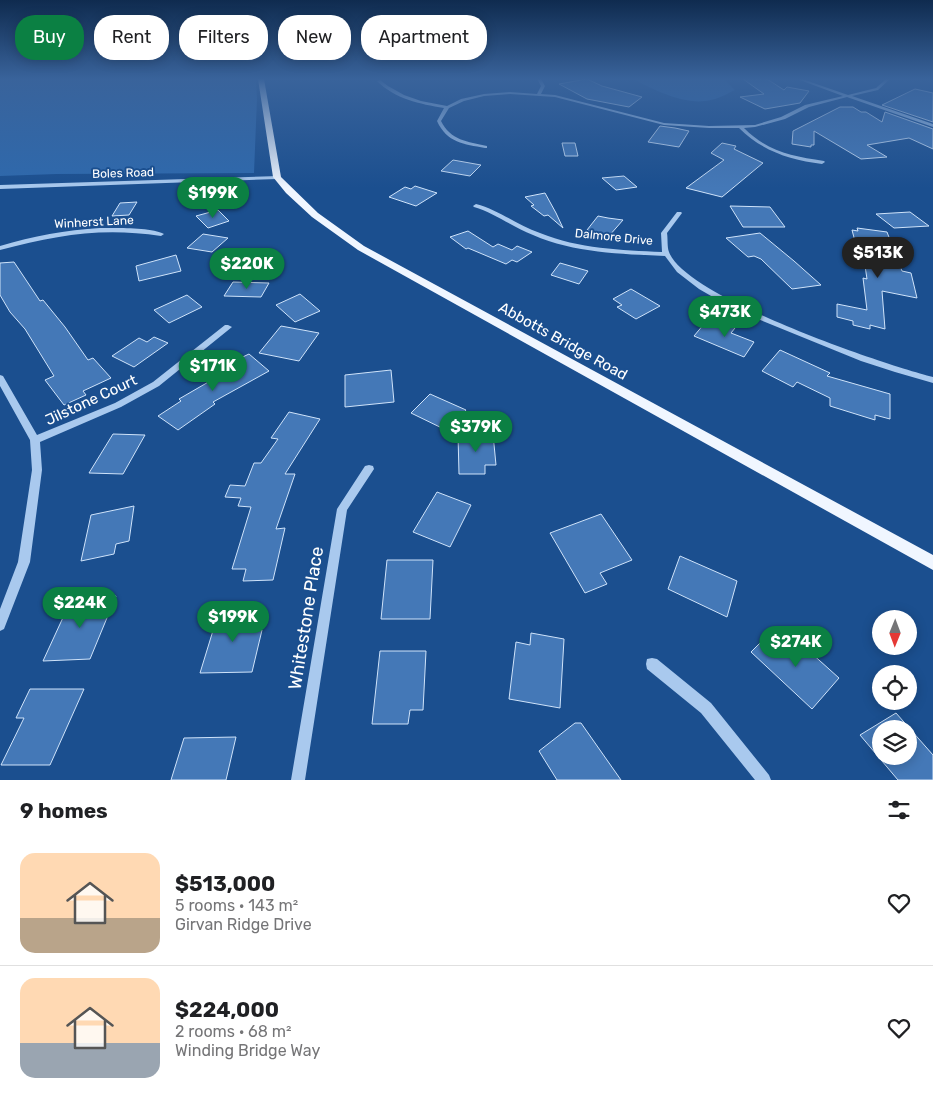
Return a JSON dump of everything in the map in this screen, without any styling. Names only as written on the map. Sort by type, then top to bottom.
[{"type":"main road","points":[[267,115],[278,177]]},
{"type":"main road","name":"Abbotts Bridge Road","points":[[278,177],[289,191],[316,216],[360,248],[933,564]]},
{"type":"street","points":[[443,115],[439,121],[447,135],[456,140],[485,147]]},
{"type":"street","points":[[626,115],[664,124],[709,127],[740,127],[772,122],[786,115]]},
{"type":"street","points":[[903,115],[933,126]]},
{"type":"street","points":[[740,127],[754,139],[777,152],[797,159],[822,162]]},
{"type":"street","name":"Boles Road","points":[[0,188],[278,177]]},
{"type":"street","name":"Dalmore Drive","points":[[476,206],[493,210],[536,234],[564,243],[596,249],[666,254]]},
{"type":"street","points":[[679,213],[668,222],[665,231],[664,243],[666,254],[671,262],[692,282],[736,307],[882,366],[933,380]]},
{"type":"street","name":"Winherst Lane","points":[[0,248],[39,237],[72,232],[138,230],[160,234]]},
{"type":"street","name":"Jilstone Court","points":[[36,440],[118,405],[156,384],[228,327]]},
{"type":"street","points":[[0,378],[36,440],[37,470],[24,562],[0,626]]},
{"type":"street","name":"Whitestone Place","points":[[298,780],[342,509],[369,469]]},
{"type":"street","points":[[652,664],[706,708],[764,780]]},
{"type":"shaded area","points":[[0,115],[256,115],[254,173],[0,176]]},
{"type":"building","points":[[824,115],[871,115],[882,122],[884,115],[895,115],[933,129],[933,149],[909,138],[867,145],[887,157],[861,159],[814,131],[814,145],[811,145],[811,147],[792,144],[793,131]]},
{"type":"building","points":[[913,115],[933,115],[933,122]]},
{"type":"building","points":[[660,126],[689,131],[679,147],[648,142]]},
{"type":"building","points":[[562,143],[575,143],[578,156],[565,156]]},
{"type":"building","points":[[722,143],[736,146],[734,149],[763,163],[722,197],[686,188],[724,160],[711,153]]},
{"type":"building","points":[[453,160],[481,165],[470,176],[441,171]]},
{"type":"building","points":[[624,176],[637,187],[616,190],[602,178]]},
{"type":"building","points":[[415,186],[437,193],[416,206],[389,197],[405,187],[411,189]]},
{"type":"building","points":[[545,193],[563,228],[548,215],[544,216],[531,206],[534,205],[525,197]]},
{"type":"building","points":[[137,202],[129,215],[112,216],[120,203]]},
{"type":"building","points":[[730,206],[770,207],[785,227],[743,227]]},
{"type":"building","points":[[218,210],[229,221],[208,228],[196,216]]},
{"type":"building","points":[[910,212],[929,226],[894,228],[876,214]]},
{"type":"building","points":[[598,216],[623,220],[609,236],[587,230]]},
{"type":"building","points":[[857,228],[887,232],[902,271],[911,273],[917,298],[882,291],[885,329],[870,325],[870,329],[853,325],[853,321],[837,317],[837,304],[867,310],[863,278],[867,279],[862,246],[856,245],[852,230],[858,231]]},
{"type":"building","points":[[468,231],[493,247],[498,244],[512,250],[517,246],[532,252],[517,262],[512,260],[506,264],[468,248],[466,249],[450,237]]},
{"type":"building","points":[[760,233],[821,285],[792,289],[761,259],[754,256],[748,257],[726,238]]},
{"type":"building","points":[[203,234],[228,238],[212,252],[187,248]]},
{"type":"building","points":[[176,255],[181,271],[139,281],[136,266]]},
{"type":"building","points":[[14,262],[40,301],[43,300],[65,327],[88,360],[93,358],[111,378],[83,391],[86,395],[64,405],[45,380],[54,376],[25,329],[10,312],[0,295],[0,263]]},
{"type":"building","points":[[560,263],[588,271],[579,284],[551,275]]},
{"type":"building","points":[[233,282],[269,283],[261,297],[224,296]]},
{"type":"building","points":[[631,289],[660,306],[636,319],[617,307],[622,305],[613,299]]},
{"type":"building","points":[[300,294],[320,311],[295,322],[276,305]]},
{"type":"building","points":[[187,295],[202,307],[169,323],[154,310]]},
{"type":"building","points":[[715,321],[735,328],[731,333],[754,342],[744,357],[694,336],[704,324],[710,327]]},
{"type":"building","points":[[281,326],[319,333],[299,361],[259,353]]},
{"type":"building","points":[[154,337],[168,343],[134,367],[112,356],[139,338],[147,342]]},
{"type":"building","points":[[780,350],[830,373],[827,376],[890,394],[890,419],[875,415],[875,420],[830,406],[830,398],[797,382],[793,387],[762,371]]},
{"type":"building","points":[[249,354],[269,371],[213,402],[215,404],[178,430],[158,416],[181,401],[179,399],[236,366],[232,362]]},
{"type":"building","points":[[391,370],[394,402],[345,407],[345,375]]},
{"type":"building","points":[[430,394],[466,410],[448,431],[411,413]]},
{"type":"building","points":[[289,412],[320,419],[285,474],[295,474],[276,529],[285,528],[273,580],[243,581],[246,569],[232,569],[251,507],[238,506],[241,498],[225,497],[230,485],[245,486],[254,463],[261,463],[278,439],[271,438]]},
{"type":"building","points":[[113,434],[145,435],[123,474],[89,473]]},
{"type":"building","points":[[493,434],[496,465],[485,465],[485,474],[459,474],[458,435]]},
{"type":"building","points":[[437,492],[471,505],[450,547],[413,532]]},
{"type":"building","points":[[134,506],[129,541],[116,544],[114,554],[81,561],[91,515]]},
{"type":"building","points":[[601,514],[632,560],[600,573],[607,584],[585,593],[550,533]]},
{"type":"building","points":[[680,556],[737,581],[727,617],[668,589]]},
{"type":"building","points":[[387,560],[433,560],[430,619],[381,619]]},
{"type":"building","points":[[116,596],[90,659],[43,661],[72,598]]},
{"type":"building","points":[[259,610],[254,630],[262,630],[252,672],[200,673],[219,611]]},
{"type":"building","points":[[771,632],[782,642],[790,634],[839,678],[812,709],[751,652]]},
{"type":"building","points":[[531,633],[564,639],[560,708],[509,699],[516,642],[530,645]]},
{"type":"building","points":[[380,651],[426,651],[423,710],[410,710],[408,724],[372,724]]},
{"type":"building","points":[[30,689],[84,689],[50,765],[1,765],[24,718],[16,718]]},
{"type":"building","points":[[896,713],[902,720],[885,720]]},
{"type":"building","points":[[575,723],[581,723],[621,780],[557,780],[539,751]]},
{"type":"building","points":[[872,728],[872,749],[860,735]]},
{"type":"building","points":[[236,737],[226,780],[171,780],[184,738]]},
{"type":"building","points":[[917,737],[933,755],[933,780],[898,780],[885,765],[917,765]]}]
